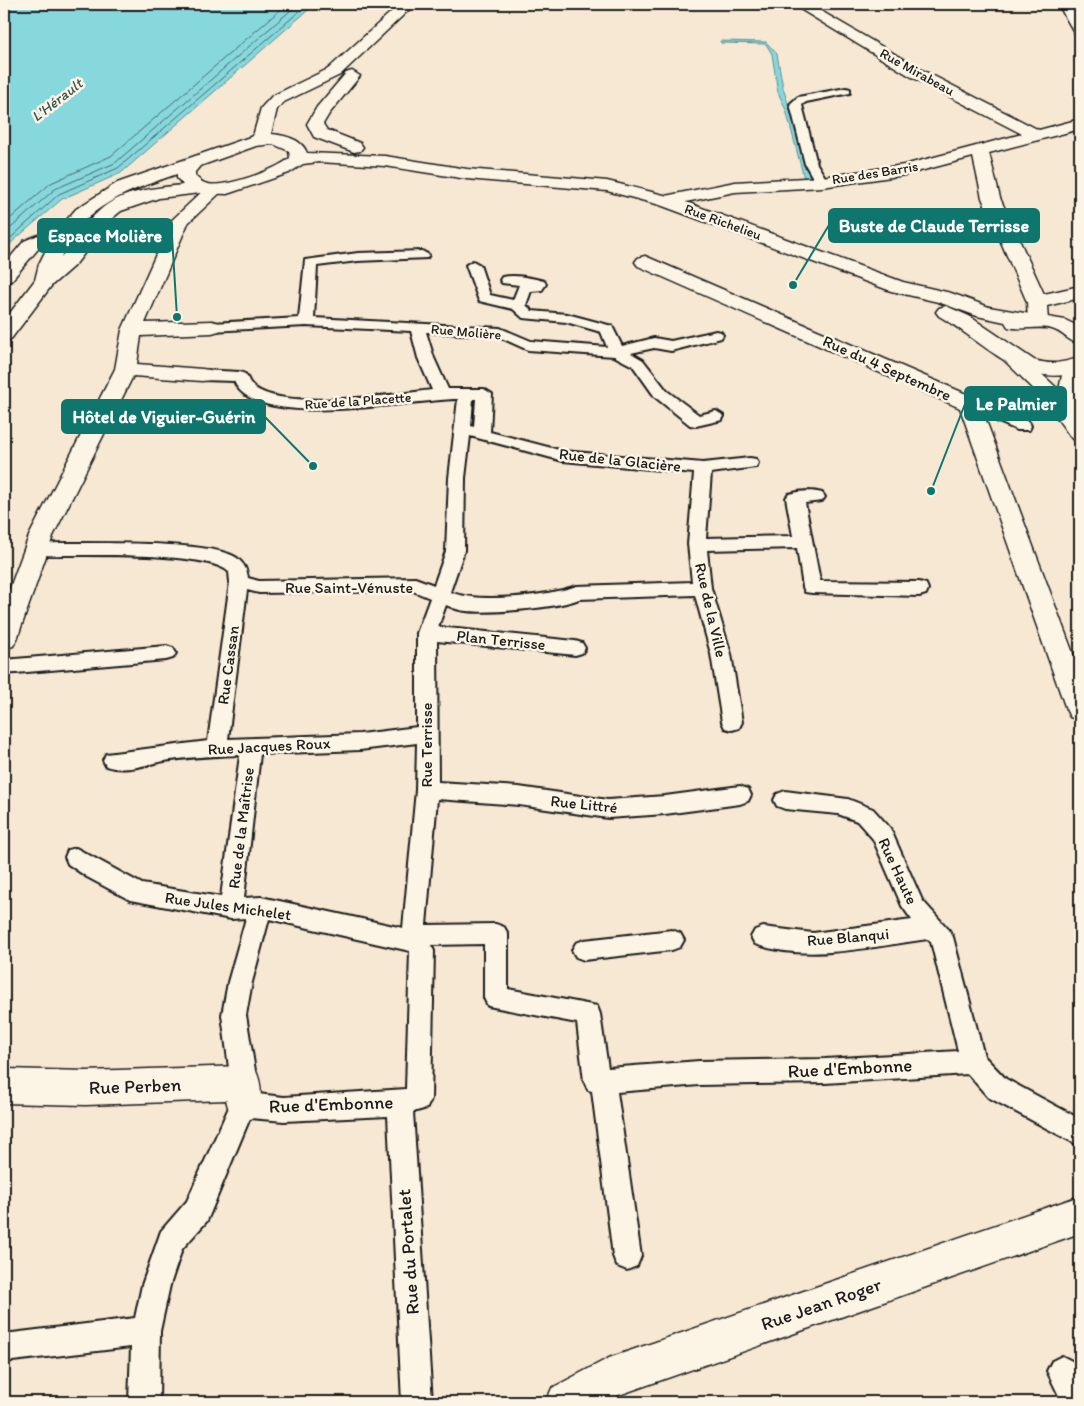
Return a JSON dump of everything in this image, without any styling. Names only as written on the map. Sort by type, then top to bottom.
[{"type":"street","name":"Rue Mirabeau","points":[[799,4],[916,73],[1037,135]]},
{"type":"street","points":[[1065,4],[1078,23]]},
{"type":"street","points":[[354,147],[320,133],[315,124],[320,112],[344,90],[352,76],[414,7]]},
{"type":"street","points":[[45,281],[48,260],[67,229],[79,214],[103,196],[261,139],[269,108],[278,99],[334,72],[414,7]]},
{"type":"street","points":[[291,110],[309,97],[352,76]]},
{"type":"street","name":"Rue des Barris","points":[[666,201],[735,187],[822,182],[905,170],[1080,124]]},
{"type":"street","points":[[4,335],[45,281],[69,260],[104,216],[115,207],[131,200],[158,193],[238,187],[290,166],[298,159],[297,149],[287,137]]},
{"type":"street","name":"Rue Richelieu","points":[[261,139],[287,137],[479,163],[543,180]]},
{"type":"street","points":[[980,151],[991,198],[1036,315]]},
{"type":"street","name":"Rue Richelieu","points":[[298,159],[319,157],[385,161],[467,174],[607,186],[666,201],[898,287],[969,324],[1010,356]]},
{"type":"street","points":[[194,162],[186,171],[186,178],[191,184],[207,189]]},
{"type":"street","points":[[4,639],[41,538],[126,370],[132,330],[180,220],[207,189]]},
{"type":"street","points":[[4,277],[31,245],[67,229]]},
{"type":"street","name":"Rue du 4 Septembre","points":[[645,262],[970,404],[1080,709]]},
{"type":"street","name":"Rue Richelieu","points":[[898,287],[944,297],[984,312],[1036,315],[1075,332]]},
{"type":"street","points":[[1080,292],[1002,331],[1000,342],[1010,356],[1050,392],[1080,434]]},
{"type":"street","points":[[132,330],[212,327]]},
{"type":"street","points":[[1010,356],[1030,366],[1046,370],[1063,370],[1079,364]]},
{"type":"street","points":[[1079,364],[1070,380],[1069,393],[1076,406],[1080,426]]},
{"type":"street","points":[[126,370],[202,375]]},
{"type":"street","name":"Rue Perben","points":[[4,1086],[244,1094]]},
{"type":"street","name":"Rue Jean Roger","points":[[566,1402],[610,1378],[1080,1214]]},
{"type":"lane","points":[[822,182],[811,164],[796,104],[802,99],[846,91]]},
{"type":"lane","points":[[306,322],[310,263],[358,257],[422,255]]},
{"type":"lane","points":[[473,265],[484,298],[523,310],[567,318],[607,329],[617,352],[638,363],[661,394],[696,421],[716,416]]},
{"type":"lane","points":[[507,280],[527,281],[532,285],[523,310],[528,345]]},
{"type":"lane","name":"Rue Molière","points":[[212,327],[306,322],[500,332],[528,345],[617,352],[654,343],[672,346],[716,335]]},
{"type":"lane","points":[[418,329],[426,358],[442,394]]},
{"type":"lane","name":"Rue de la Placette","points":[[202,375],[240,377],[244,387],[272,402],[305,405],[361,403],[442,394],[466,394]]},
{"type":"lane","name":"Rue Terrisse","points":[[409,1101],[422,952],[416,939],[427,790],[427,633],[455,551],[457,478],[472,432],[466,394]]},
{"type":"lane","points":[[970,404],[1023,426]]},
{"type":"lane","name":"Rue de la Glacière","points":[[472,432],[564,456],[703,468],[750,463]]},
{"type":"lane","name":"Rue de la Ville","points":[[703,468],[697,544],[702,588],[721,654],[732,722]]},
{"type":"lane","points":[[816,497],[795,498],[803,542],[807,551],[812,587],[919,589]]},
{"type":"lane","points":[[41,538],[187,552],[214,557],[230,562],[238,570],[239,582]]},
{"type":"lane","points":[[697,544],[803,542]]},
{"type":"lane","name":"Rue Saint-Vénuste","points":[[239,582],[260,587],[415,584],[462,604],[512,603],[565,598],[577,593],[702,588]]},
{"type":"lane","name":"Rue Cassan","points":[[217,748],[239,582]]},
{"type":"lane","name":"Plan Terrisse","points":[[427,633],[576,648]]},
{"type":"lane","points":[[4,667],[166,653]]},
{"type":"lane","name":"Rue Jacques Roux","points":[[113,760],[142,760],[158,754],[217,748],[360,742],[426,734]]},
{"type":"lane","name":"Rue de la Maîtrise","points":[[231,909],[251,746]]},
{"type":"lane","name":"Rue Littré","points":[[427,790],[519,796],[608,809],[665,805],[740,795]]},
{"type":"lane","name":"Rue Haute","points":[[785,800],[840,805],[865,815],[882,834],[913,906],[941,937],[973,1062]]},
{"type":"lane","name":"Rue Jules Michelet","points":[[76,857],[95,870],[138,893],[231,909],[261,907],[416,939],[496,934],[496,998],[588,1014],[600,1081]]},
{"type":"lane","points":[[144,1402],[146,1331],[156,1284],[172,1240],[197,1211],[244,1094],[234,1016],[240,982],[261,907]]},
{"type":"lane","name":"Rue Blanqui","points":[[763,937],[813,943],[932,928]]},
{"type":"lane","points":[[584,950],[672,940]]},
{"type":"lane","points":[[973,1062],[997,1088],[1080,1133]]},
{"type":"lane","name":"Rue d'Embonne","points":[[600,1081],[699,1073],[825,1071],[973,1062]]},
{"type":"lane","points":[[600,1081],[627,1256]]},
{"type":"lane","name":"Rue d'Embonne","points":[[244,1094],[284,1109],[409,1101]]},
{"type":"lane","name":"Rue du Portalet","points":[[409,1101],[417,1402]]},
{"type":"lane","points":[[4,1348],[146,1331]]},
{"type":"lane","points":[[1062,1371],[1077,1402]]},
{"type":"water","name":"L'Hérault","points":[[4,4],[315,4],[121,173],[62,199],[13,241],[4,252]]},
{"type":"water","points":[[720,41],[766,42],[777,54],[783,88],[812,178],[804,178],[786,110],[778,92],[772,54],[766,44],[721,43]]},
{"type":"place","name":"Buste de Claude Terrisse","points":[[793,285]]},
{"type":"place","name":"Espace Molière","points":[[177,317]]},
{"type":"place","name":"Hôtel de Viguier-Guérin","points":[[313,466]]},
{"type":"place","name":"Le Palmier","points":[[931,491]]}]
